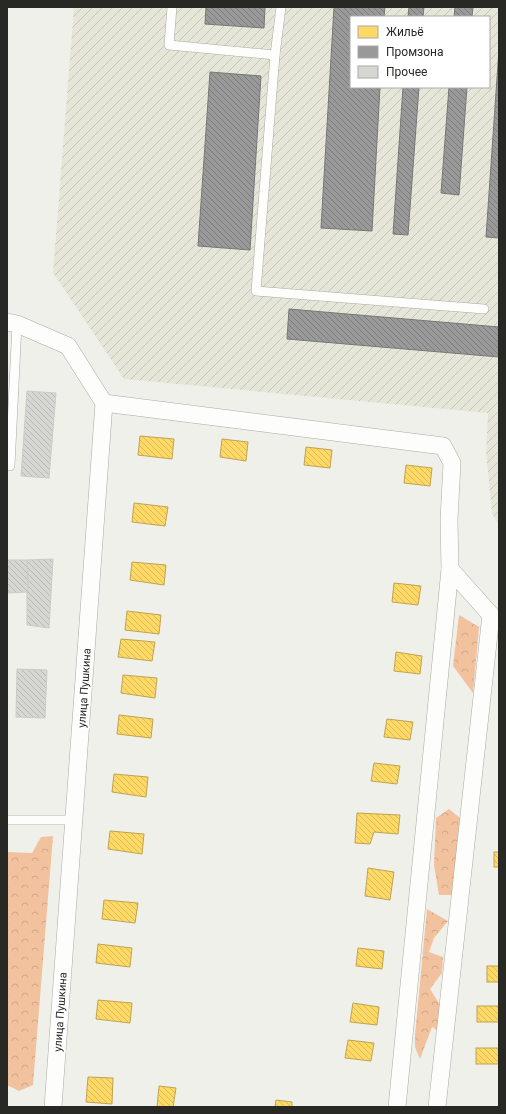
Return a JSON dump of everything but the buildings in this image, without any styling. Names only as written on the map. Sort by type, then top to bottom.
[{"type":"street","points":[[12,323],[68,346],[104,403],[443,446],[452,463],[449,520],[450,570],[397,1107]]},
{"type":"street","name":"улица Пушкина","points":[[53,1107],[104,403]]},
{"type":"street","points":[[438,1107],[491,615],[450,570]]},
{"type":"lane","points":[[172,7],[169,45],[275,55]]},
{"type":"lane","points":[[281,7],[275,55],[256,291],[484,309]]},
{"type":"lane","points":[[10,466],[12,323]]},
{"type":"lane","points":[[7,820],[74,820]]},
{"type":"shaded area","points":[[74,7],[499,7],[499,525],[492,514],[486,452],[488,413],[124,379],[53,273]]},
{"type":"green space","points":[[459,615],[479,627],[473,693],[453,666]]},
{"type":"green space","points":[[449,809],[460,818],[462,840],[453,895],[439,895],[434,865],[436,818]]},
{"type":"green space","points":[[53,836],[33,1085],[19,1091],[7,1085],[7,852],[32,853],[41,837]]},
{"type":"green space","points":[[427,909],[448,921],[434,938],[429,952],[443,957],[442,973],[430,989],[442,1008],[440,1032],[432,1027],[420,1059],[415,1047],[415,1035]]}]
